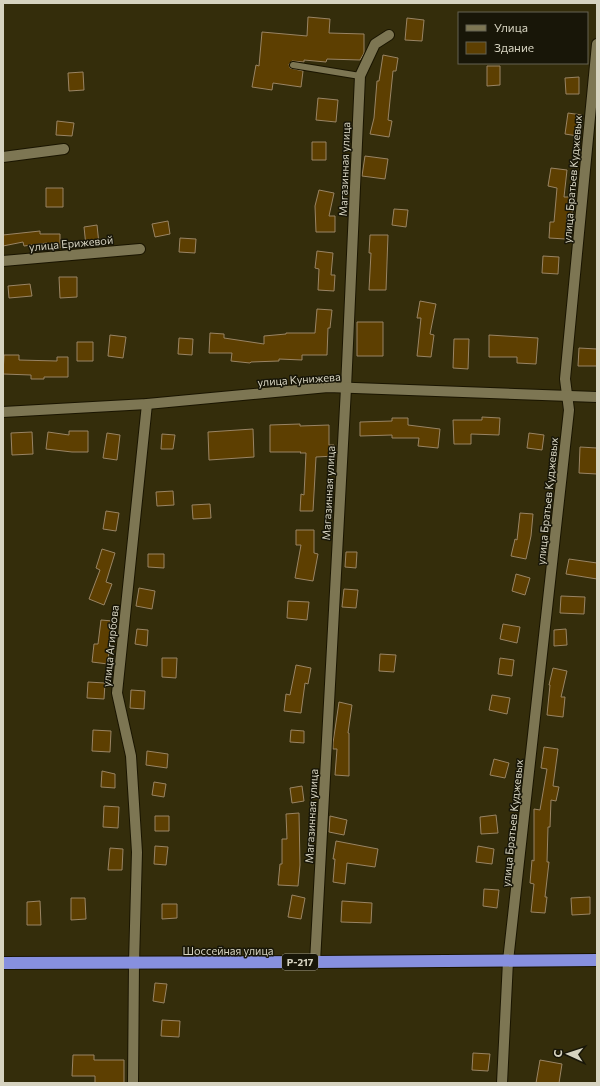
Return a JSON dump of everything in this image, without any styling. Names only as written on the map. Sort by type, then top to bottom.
[{"type":"highway","name":"Шоссейная улица","points":[[3,963],[597,960]]},
{"type":"street","name":"Магазинная улица","points":[[315,962],[346,388],[360,76],[375,44],[389,35]]},
{"type":"street","name":"улица Братьев Куджевых","points":[[502,1083],[508,961],[569,410],[565,379],[597,44]]},
{"type":"street","points":[[3,157],[64,149]]},
{"type":"street","name":"улица Ерижевой","points":[[3,261],[140,249]]},
{"type":"street","name":"улица Кунижева","points":[[3,412],[147,404],[328,387],[597,398]]},
{"type":"street","name":"улица Агирбова","points":[[133,1083],[137,852],[131,756],[117,693],[147,404]]},
{"type":"lane","points":[[293,65],[360,76]]},
{"type":"building","points":[[308,17],[330,19],[329,33],[364,34],[364,53],[360,60],[327,59],[326,62],[304,60],[304,62],[292,61],[289,64],[290,68],[303,71],[301,87],[273,83],[272,90],[252,87],[256,65],[259,66],[262,32],[307,36]]},
{"type":"building","points":[[407,18],[424,20],[422,41],[405,40]]},
{"type":"building","points":[[383,55],[398,58],[396,71],[393,71],[388,120],[392,121],[389,137],[370,134],[374,118],[377,81],[379,81]]},
{"type":"building","points":[[487,66],[500,66],[500,85],[487,86]]},
{"type":"building","points":[[83,72],[84,90],[69,91],[68,73]]},
{"type":"building","points":[[579,77],[579,94],[566,94],[565,78]]},
{"type":"building","points":[[318,98],[338,100],[336,122],[316,120]]},
{"type":"building","points":[[568,113],[582,115],[578,136],[565,134]]},
{"type":"building","points":[[57,121],[74,123],[72,136],[56,135]]},
{"type":"building","points":[[312,142],[326,142],[326,160],[312,160]]},
{"type":"building","points":[[365,156],[388,159],[385,179],[362,176]]},
{"type":"building","points":[[551,168],[567,170],[564,197],[573,197],[572,215],[567,214],[566,239],[549,238],[550,222],[554,222],[557,188],[548,186]]},
{"type":"building","points":[[46,188],[63,188],[63,207],[46,207]]},
{"type":"building","points":[[319,190],[334,193],[329,216],[335,216],[335,232],[316,232],[315,206]]},
{"type":"building","points":[[394,209],[408,210],[406,227],[392,225]]},
{"type":"building","points":[[168,221],[170,234],[155,237],[152,224]]},
{"type":"building","points":[[97,225],[99,244],[86,246],[84,227]]},
{"type":"building","points":[[40,231],[40,234],[60,234],[60,248],[47,248],[47,243],[24,246],[23,242],[3,246],[3,235]]},
{"type":"building","points":[[370,235],[388,235],[386,290],[369,290],[371,253],[369,253]]},
{"type":"building","points":[[180,238],[196,239],[195,253],[179,252]]},
{"type":"building","points":[[317,251],[333,253],[331,275],[335,275],[334,291],[318,290],[319,269],[315,268]]},
{"type":"building","points":[[543,256],[559,257],[558,274],[542,273]]},
{"type":"building","points":[[59,277],[77,277],[77,297],[60,298]]},
{"type":"building","points":[[30,284],[32,296],[9,298],[8,286]]},
{"type":"building","points":[[420,301],[436,304],[430,334],[434,335],[431,357],[417,356],[421,318],[417,318]]},
{"type":"building","points":[[317,309],[332,310],[330,328],[328,328],[327,355],[302,355],[302,360],[279,359],[279,361],[250,363],[231,361],[232,353],[209,353],[210,333],[224,334],[224,338],[264,344],[264,336],[286,333],[315,333]]},
{"type":"building","points":[[357,322],[383,322],[383,356],[357,356]]},
{"type":"building","points":[[110,335],[126,337],[123,358],[108,356]]},
{"type":"building","points":[[489,335],[538,338],[536,364],[517,363],[517,357],[489,357]]},
{"type":"building","points":[[179,338],[193,339],[192,355],[178,354]]},
{"type":"building","points":[[454,339],[469,339],[468,369],[453,368]]},
{"type":"building","points":[[77,342],[93,342],[93,361],[77,361]]},
{"type":"building","points":[[579,348],[597,349],[597,366],[578,366]]},
{"type":"building","points":[[4,355],[19,355],[19,360],[57,361],[57,357],[68,357],[68,377],[44,377],[44,379],[31,379],[31,375],[3,374]]},
{"type":"building","points":[[482,417],[500,418],[499,435],[471,434],[471,444],[454,444],[453,420],[482,420]]},
{"type":"building","points":[[392,418],[408,418],[408,425],[440,429],[438,448],[418,446],[419,438],[392,438],[392,435],[360,436],[360,422],[392,421]]},
{"type":"building","points":[[300,424],[300,426],[329,425],[329,445],[334,445],[335,456],[316,457],[313,511],[300,511],[301,494],[304,495],[306,453],[270,452],[270,425]]},
{"type":"building","points":[[253,429],[254,457],[209,460],[208,432]]},
{"type":"building","points":[[69,431],[88,431],[88,452],[46,449],[48,432],[69,435]]},
{"type":"building","points":[[32,432],[33,454],[12,455],[11,433]]},
{"type":"building","points":[[107,433],[120,435],[117,460],[103,458]]},
{"type":"building","points":[[529,433],[544,435],[542,450],[527,448]]},
{"type":"building","points":[[162,434],[175,435],[173,449],[161,449]]},
{"type":"building","points":[[580,447],[597,448],[597,474],[579,473]]},
{"type":"building","points":[[173,491],[174,505],[157,506],[156,492]]},
{"type":"building","points":[[210,504],[211,518],[193,519],[192,505]]},
{"type":"building","points":[[106,511],[119,513],[116,531],[103,529]]},
{"type":"building","points":[[520,513],[533,514],[531,536],[526,559],[511,556],[515,539],[517,540]]},
{"type":"building","points":[[296,530],[314,530],[314,553],[318,554],[313,581],[295,578],[301,545],[296,545]]},
{"type":"building","points":[[102,549],[115,553],[106,582],[112,584],[104,605],[89,599],[100,570],[96,568]]},
{"type":"building","points":[[346,552],[357,552],[356,568],[345,567]]},
{"type":"building","points":[[148,554],[164,554],[164,568],[148,567]]},
{"type":"building","points":[[569,559],[597,563],[597,579],[566,574]]},
{"type":"building","points":[[516,574],[530,578],[525,595],[512,591]]},
{"type":"building","points":[[139,588],[155,591],[152,609],[136,606]]},
{"type":"building","points":[[344,589],[358,590],[356,608],[342,607]]},
{"type":"building","points":[[561,596],[585,597],[584,614],[560,613]]},
{"type":"building","points":[[288,601],[309,602],[307,620],[287,618]]},
{"type":"building","points":[[101,620],[113,621],[110,633],[108,664],[92,662],[94,644],[98,644]]},
{"type":"building","points":[[503,624],[520,627],[517,643],[500,639]]},
{"type":"building","points":[[137,629],[148,630],[147,646],[135,644]]},
{"type":"building","points":[[566,629],[567,645],[554,646],[554,630]]},
{"type":"building","points":[[380,654],[396,655],[394,672],[379,671]]},
{"type":"building","points":[[162,658],[177,658],[176,678],[162,677]]},
{"type":"building","points":[[500,658],[514,660],[512,676],[498,674]]},
{"type":"building","points":[[296,665],[311,668],[308,684],[305,683],[301,713],[284,711],[286,694],[290,695]]},
{"type":"building","points":[[553,668],[567,671],[561,697],[565,697],[563,717],[547,715],[549,685]]},
{"type":"building","points":[[88,682],[105,683],[104,699],[87,698]]},
{"type":"building","points":[[131,690],[145,691],[144,709],[130,708]]},
{"type":"building","points":[[492,695],[510,698],[507,714],[489,710]]},
{"type":"building","points":[[339,702],[352,705],[348,733],[349,776],[335,775],[337,749],[333,749],[333,743]]},
{"type":"building","points":[[93,730],[111,731],[110,752],[92,751]]},
{"type":"building","points":[[291,730],[304,731],[304,743],[290,742]]},
{"type":"building","points":[[544,747],[558,749],[553,786],[559,787],[556,801],[551,800],[550,827],[548,827],[547,862],[549,862],[545,897],[547,897],[545,913],[531,912],[534,884],[530,883],[532,860],[534,861],[534,809],[540,810],[547,769],[541,768]]},
{"type":"building","points":[[147,751],[168,754],[167,768],[146,765]]},
{"type":"building","points":[[494,759],[509,763],[505,778],[490,775]]},
{"type":"building","points":[[102,771],[115,774],[115,788],[101,787]]},
{"type":"building","points":[[154,782],[166,784],[164,797],[152,795]]},
{"type":"building","points":[[302,786],[304,801],[292,803],[290,788]]},
{"type":"building","points":[[104,806],[119,807],[118,828],[103,827]]},
{"type":"building","points":[[299,813],[300,865],[298,886],[278,885],[280,864],[282,864],[282,839],[287,839],[286,814]]},
{"type":"building","points":[[496,815],[498,833],[481,834],[480,817]]},
{"type":"building","points":[[155,816],[169,816],[169,831],[155,831]]},
{"type":"building","points":[[330,816],[347,820],[344,835],[329,832]]},
{"type":"building","points":[[336,841],[378,849],[375,867],[347,863],[345,884],[333,882],[335,859],[333,859]]},
{"type":"building","points":[[155,846],[168,847],[166,865],[154,864]]},
{"type":"building","points":[[478,846],[494,849],[492,864],[476,862]]},
{"type":"building","points":[[110,848],[123,849],[122,870],[108,870]]},
{"type":"building","points":[[484,889],[499,890],[497,908],[483,906]]},
{"type":"building","points":[[292,895],[305,898],[301,919],[288,917]]},
{"type":"building","points":[[590,897],[590,914],[572,915],[571,898]]},
{"type":"building","points":[[71,898],[85,898],[86,919],[71,920]]},
{"type":"building","points":[[40,901],[41,925],[27,925],[27,902]]},
{"type":"building","points":[[342,901],[372,903],[371,923],[341,922]]},
{"type":"building","points":[[162,904],[177,904],[177,918],[162,919]]},
{"type":"building","points":[[155,983],[167,984],[164,1003],[153,1001]]},
{"type":"building","points":[[162,1020],[180,1021],[179,1037],[161,1036]]},
{"type":"building","points":[[473,1053],[490,1054],[488,1071],[472,1070]]},
{"type":"building","points":[[73,1055],[94,1055],[94,1060],[124,1060],[124,1083],[95,1083],[95,1076],[72,1076]]},
{"type":"building","points":[[540,1060],[562,1064],[559,1083],[536,1083]]}]
